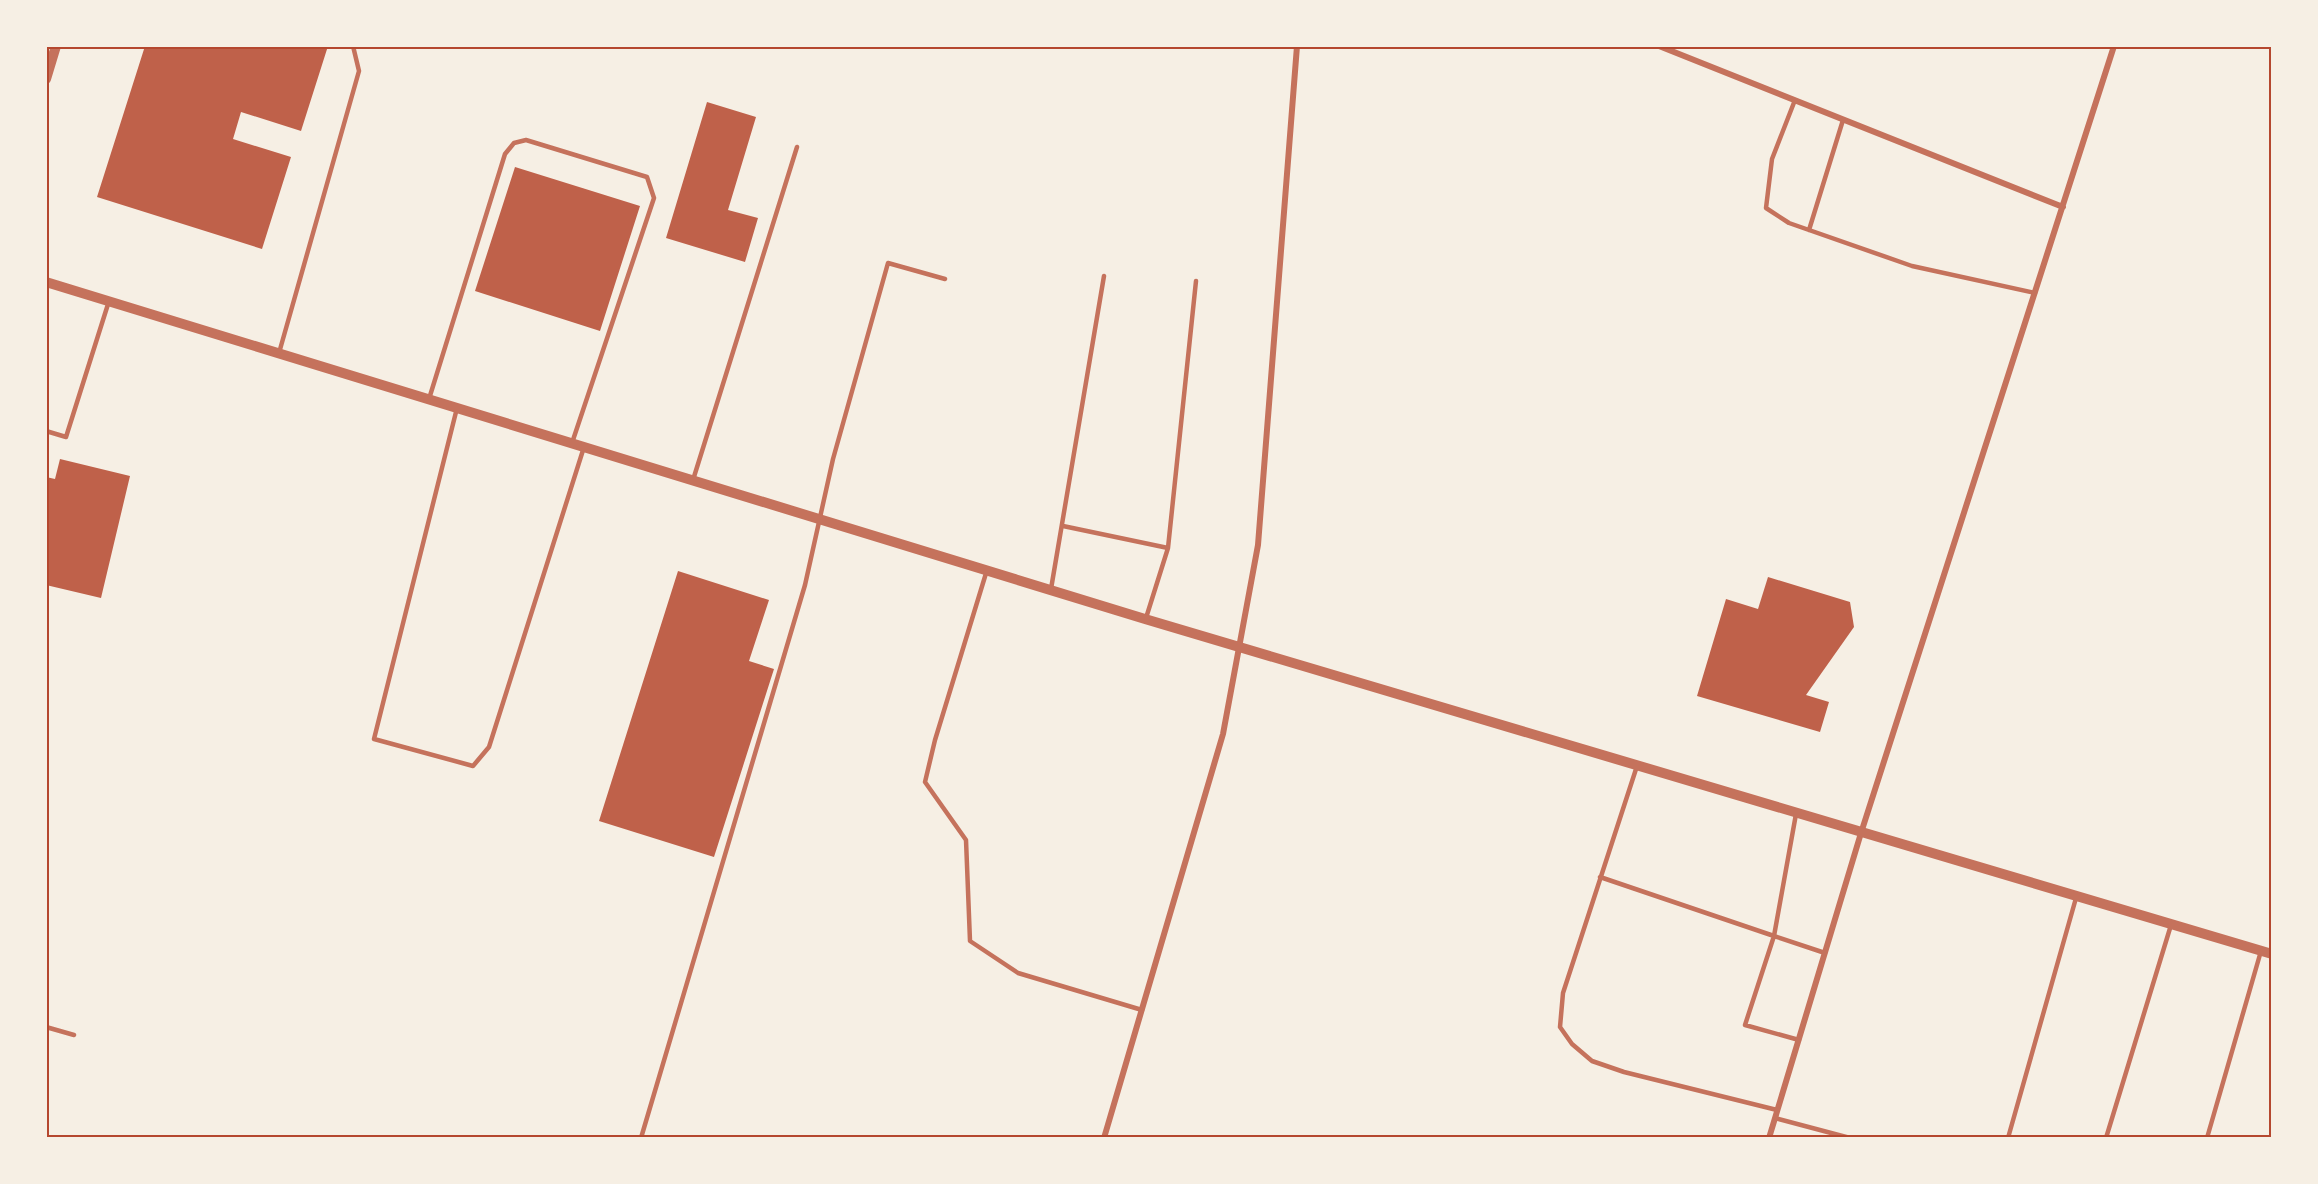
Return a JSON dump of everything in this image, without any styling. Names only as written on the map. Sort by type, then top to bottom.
[{"type":"street","points":[[46,79],[56,46]]},
{"type":"street","points":[[1104,1137],[1223,734],[1239,647],[1257,545],[1297,46]]},
{"type":"street","points":[[1659,46],[2063,207]]},
{"type":"street","points":[[1769,1137],[1861,833],[2114,46]]},
{"type":"street","points":[[46,282],[1145,619],[2266,953]]},
{"type":"lane","points":[[279,353],[359,71],[353,46]]},
{"type":"lane","points":[[1795,100],[1773,159],[1766,208],[1789,223],[1912,266],[2035,293]]},
{"type":"lane","points":[[1809,230],[1843,120]]},
{"type":"lane","points":[[429,399],[505,154],[514,143],[526,140],[647,177],[654,198],[572,443]]},
{"type":"lane","points":[[693,480],[797,147]]},
{"type":"lane","points":[[641,1137],[805,585],[833,459],[888,262],[945,279]]},
{"type":"lane","points":[[1051,589],[1104,276]]},
{"type":"lane","points":[[1145,619],[1168,548],[1196,282]]},
{"type":"lane","points":[[46,431],[66,437],[109,301]]},
{"type":"lane","points":[[457,408],[374,739],[473,766],[489,747],[584,446]]},
{"type":"lane","points":[[1063,526],[1168,548]]},
{"type":"lane","points":[[987,570],[934,740],[925,782],[966,840],[970,941],[1018,973],[1142,1010]]},
{"type":"lane","points":[[1637,766],[1563,993],[1560,1027],[1572,1044],[1592,1061],[1624,1072],[1777,1110]]},
{"type":"lane","points":[[1796,814],[1784,868],[1774,936],[1745,1025],[1799,1040]]},
{"type":"lane","points":[[1600,878],[1825,953]]},
{"type":"lane","points":[[2008,1137],[2077,897]]},
{"type":"lane","points":[[2106,1137],[2171,925]]},
{"type":"lane","points":[[2207,1137],[2266,953]]},
{"type":"lane","points":[[46,1027],[74,1035]]},
{"type":"lane","points":[[1775,1118],[1850,1137]]},
{"type":"building","points":[[145,46],[328,46],[301,131],[241,112],[233,139],[291,157],[262,249],[97,197]]},
{"type":"building","points":[[707,102],[756,117],[728,210],[758,218],[745,262],[666,238]]},
{"type":"building","points":[[515,167],[640,206],[600,331],[475,291]]},
{"type":"building","points":[[60,459],[130,476],[101,598],[46,585],[46,477],[55,479]]},
{"type":"building","points":[[678,571],[769,600],[749,661],[774,669],[714,857],[599,821]]},
{"type":"building","points":[[1768,577],[1850,602],[1854,627],[1806,695],[1829,702],[1820,732],[1697,696],[1726,599],[1758,609]]}]
